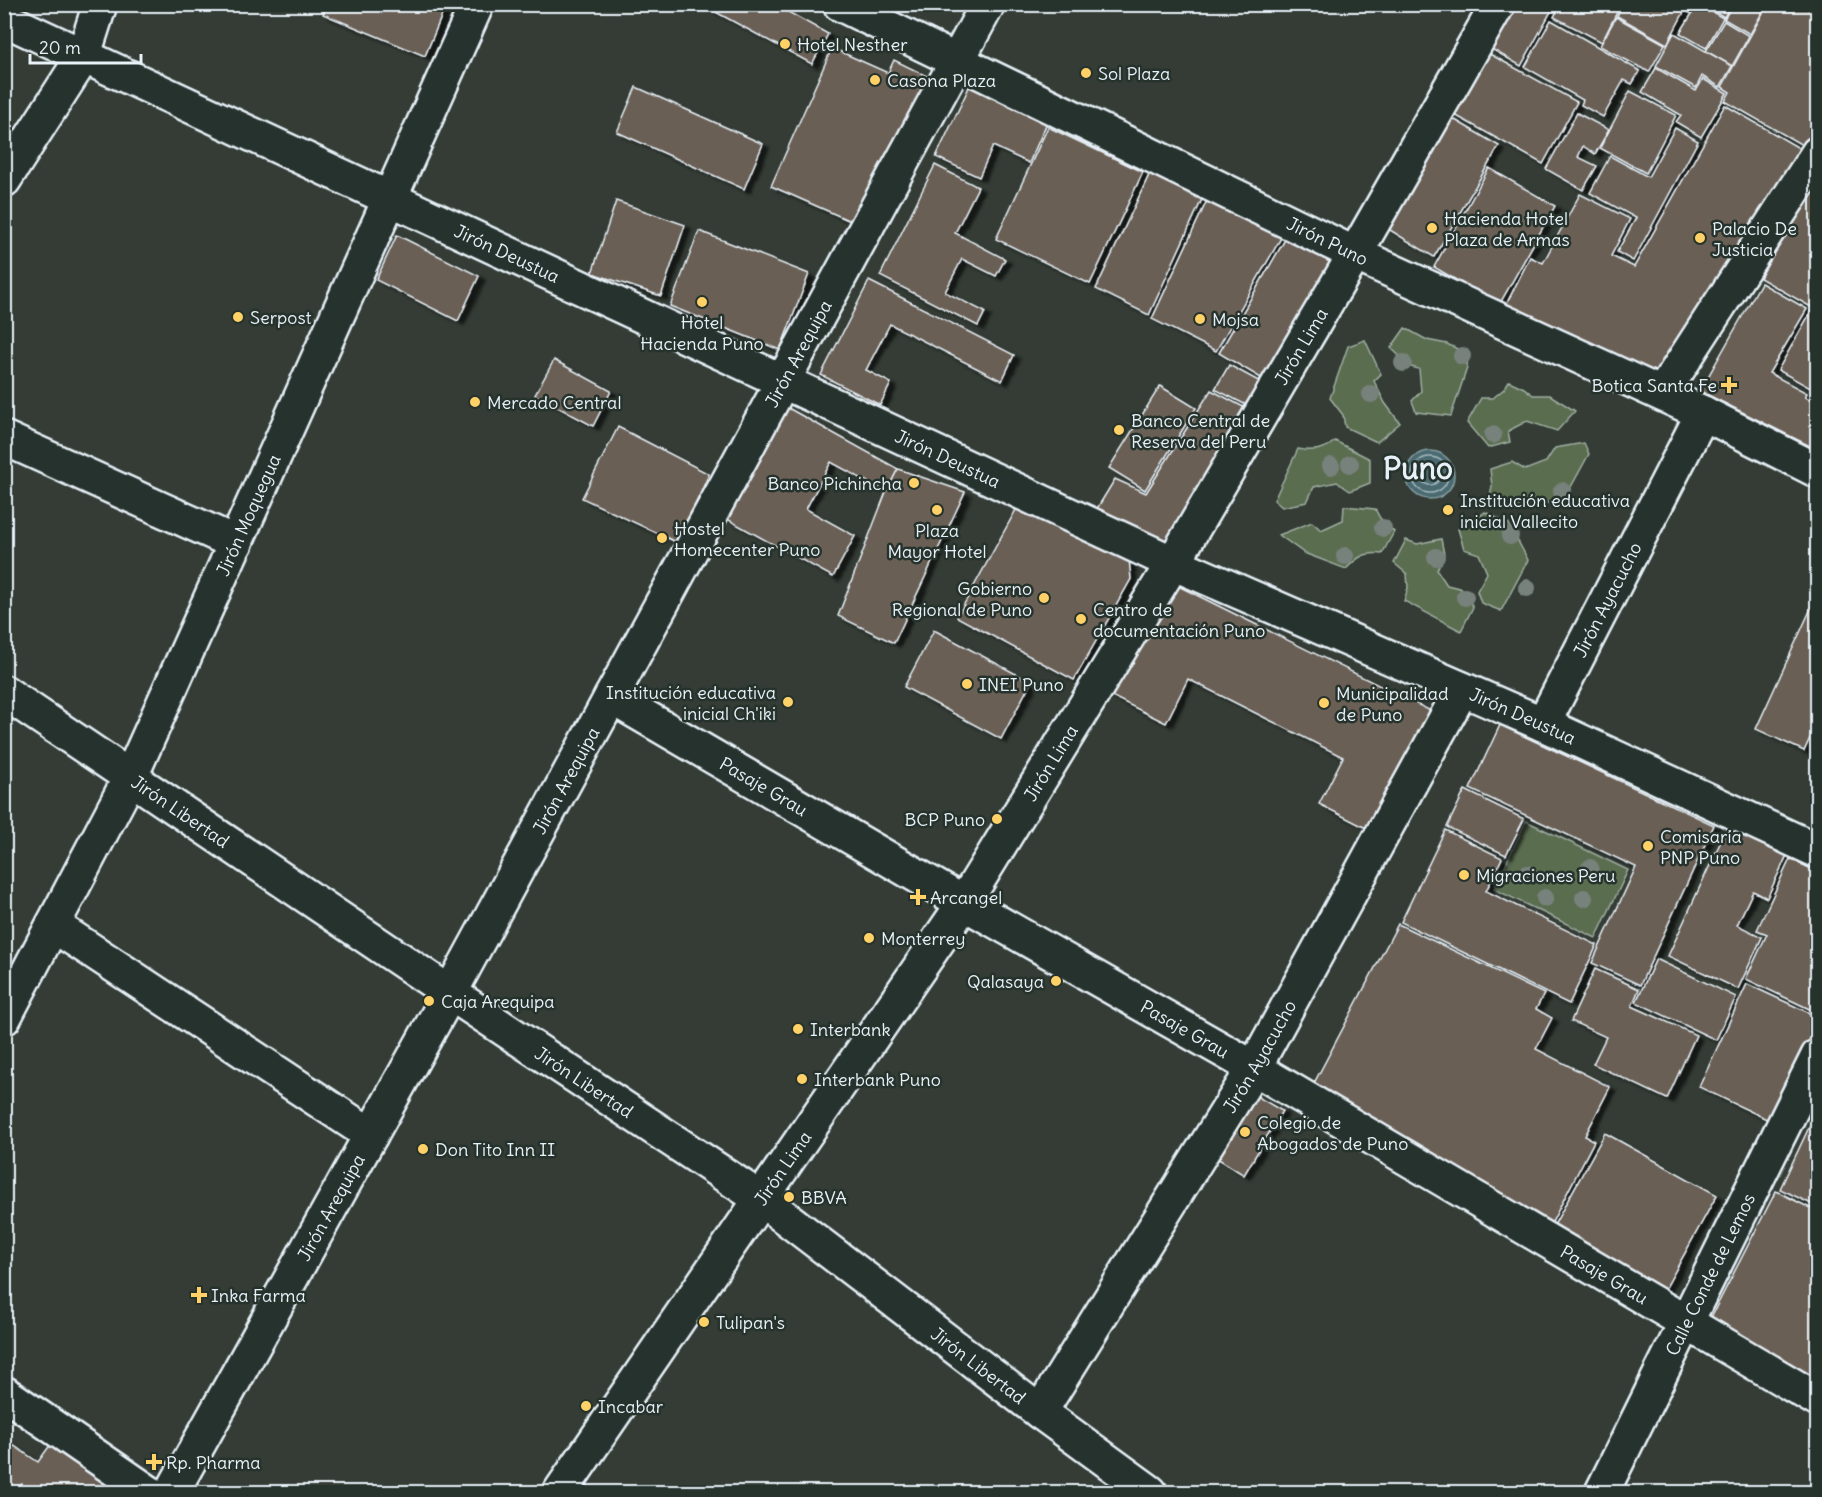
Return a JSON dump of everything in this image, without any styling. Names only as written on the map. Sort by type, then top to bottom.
[{"type":"street","points":[[4,180],[83,57],[100,4]]},
{"type":"street","name":"Jirón Moquegua","points":[[4,1018],[131,776],[477,4]]},
{"type":"street","name":"Jirón Puno","points":[[840,4],[1355,254],[1703,413],[1818,471]]},
{"type":"street","name":"Jirón Arequipa","points":[[172,1492],[450,993],[988,4]]},
{"type":"street","name":"Jirón Lima","points":[[560,1492],[964,903],[1173,563],[1355,254],[1498,4]]},
{"type":"street","name":"Jirón Deustua","points":[[4,19],[1173,563],[1543,724],[1818,851]]},
{"type":"street","points":[[1662,394],[1818,153]]},
{"type":"street","name":"Jirón Ayacucho","points":[[1543,724],[1703,413]]},
{"type":"street","points":[[4,438],[236,543]]},
{"type":"street","name":"Jirón Ayacucho","points":[[1040,1412],[1254,1068],[1462,689]]},
{"type":"street","name":"Jirón Libertad","points":[[4,692],[450,993],[761,1199],[1040,1412],[1150,1492]]},
{"type":"street","name":"Pasaje Grau","points":[[611,697],[964,903],[1254,1068],[1818,1400]]},
{"type":"street","points":[[53,925],[371,1135]]},
{"type":"street","name":"Calle Conde de Lemos","points":[[1602,1492],[1818,1056]]},
{"type":"street","points":[[4,1394],[148,1492]]},
{"type":"green space","points":[[1405,328],[1427,340],[1447,344],[1468,354],[1467,368],[1451,416],[1416,412],[1412,401],[1421,391],[1419,369],[1411,367],[1391,348]]},
{"type":"green space","points":[[1365,340],[1381,374],[1374,381],[1385,403],[1400,423],[1377,442],[1345,427],[1343,415],[1330,398],[1348,346]]},
{"type":"green space","points":[[1509,381],[1533,395],[1550,395],[1575,411],[1557,431],[1527,421],[1508,431],[1510,442],[1488,448],[1467,423],[1481,398],[1493,398],[1504,389]]},
{"type":"green space","points":[[1335,441],[1370,459],[1370,483],[1350,491],[1337,482],[1314,487],[1307,502],[1282,507],[1274,500],[1298,449],[1318,450]]},
{"type":"green space","points":[[1584,443],[1589,454],[1560,507],[1539,501],[1529,503],[1518,510],[1490,496],[1492,486],[1490,469],[1512,462],[1525,470],[1546,462],[1555,448]]},
{"type":"green space","points":[[1344,506],[1375,509],[1380,518],[1394,532],[1382,554],[1362,556],[1346,569],[1304,553],[1279,535],[1312,522],[1321,530],[1343,520]]},
{"type":"green space","points":[[1485,512],[1509,524],[1528,560],[1501,611],[1481,603],[1477,591],[1487,573],[1479,554],[1464,549],[1458,529]]},
{"type":"green space","points":[[1441,539],[1444,554],[1437,570],[1447,585],[1463,589],[1473,607],[1461,631],[1404,601],[1408,588],[1407,574],[1394,563],[1406,540],[1417,544]]},
{"type":"green space","points":[[1526,821],[1628,870],[1596,938],[1494,889]]},
{"type":"water","points":[[1425,451],[1435,451],[1447,458],[1454,470],[1454,480],[1447,492],[1435,499],[1425,499],[1410,488],[1406,480],[1406,470],[1417,455]]},
{"type":"building","points":[[326,4],[446,5],[425,56],[323,14]]},
{"type":"building","points":[[701,4],[774,4],[828,34],[812,64]]},
{"type":"building","points":[[1511,4],[1555,4],[1521,66],[1488,47]]},
{"type":"building","points":[[1561,4],[1621,4],[1602,42],[1554,17]]},
{"type":"building","points":[[1623,4],[1670,4],[1684,12],[1667,44],[1617,16]]},
{"type":"building","points":[[1674,4],[1694,4],[1690,13]]},
{"type":"building","points":[[1698,4],[1723,18],[1706,48],[1680,33]]},
{"type":"building","points":[[1703,4],[1731,4],[1724,17]]},
{"type":"building","points":[[1733,4],[1767,4],[1750,34],[1724,19]]},
{"type":"building","points":[[1768,4],[1799,4],[1818,14],[1818,137],[1811,150],[1725,101],[1730,92],[1722,87]]},
{"type":"building","points":[[1616,17],[1665,44],[1649,72],[1600,46]]},
{"type":"building","points":[[1551,20],[1640,71],[1632,84],[1624,80],[1603,117],[1581,105],[1583,100],[1525,67]]},
{"type":"building","points":[[1724,21],[1749,36],[1732,66],[1706,51]]},
{"type":"building","points":[[1674,33],[1732,66],[1720,87],[1702,76],[1696,88],[1656,66]]},
{"type":"building","points":[[832,48],[888,73],[894,60],[931,78],[864,227],[771,186]]},
{"type":"building","points":[[1486,52],[1577,102],[1543,164],[1453,114]]},
{"type":"building","points":[[1656,68],[1696,91],[1703,79],[1727,93],[1701,137],[1676,122],[1681,115],[1642,92]]},
{"type":"building","points":[[972,81],[1049,118],[1029,163],[993,146],[979,177],[936,157]]},
{"type":"building","points":[[636,87],[763,144],[744,189],[617,132]]},
{"type":"building","points":[[1630,91],[1676,115],[1646,173],[1600,148]]},
{"type":"building","name":"Palacio De Justicia","points":[[1725,105],[1804,151],[1659,385],[1504,309],[1530,257],[1543,263],[1580,194],[1630,219],[1611,256],[1634,267]]},
{"type":"building","points":[[1577,113],[1609,130],[1595,154],[1583,146],[1578,157],[1597,166],[1583,190],[1546,169]]},
{"type":"building","points":[[1450,117],[1499,146],[1434,257],[1385,227]]},
{"type":"building","points":[[1048,127],[1143,172],[1090,284],[996,239]]},
{"type":"building","points":[[1675,128],[1698,141],[1633,261],[1617,252],[1636,218],[1590,193],[1610,156],[1648,177]]},
{"type":"building","points":[[935,165],[978,187],[955,233],[1005,259],[996,276],[962,259],[945,292],[985,312],[978,326],[880,276]]},
{"type":"building","points":[[1489,168],[1555,206],[1499,305],[1434,267]]},
{"type":"building","points":[[1150,173],[1203,197],[1149,315],[1096,289]]},
{"type":"building","points":[[1818,176],[1818,396],[1815,394],[1816,391],[1778,370],[1813,308],[1760,278]]},
{"type":"building","points":[[1210,194],[1286,229],[1216,351],[1152,319]]},
{"type":"building","points":[[616,201],[685,225],[661,296],[592,273]]},
{"type":"building","points":[[699,231],[809,274],[780,350],[670,306]]},
{"type":"building","points":[[1290,231],[1337,258],[1266,381],[1219,353]]},
{"type":"building","points":[[397,235],[479,276],[458,321],[376,280]]},
{"type":"building","points":[[869,281],[1014,355],[1002,381],[890,324],[866,370],[891,383],[880,405],[821,375]]},
{"type":"building","points":[[1761,283],[1807,309],[1769,373],[1807,393],[1805,397],[1818,403],[1818,450],[1700,391]]},
{"type":"building","points":[[554,360],[611,391],[593,426],[535,395]]},
{"type":"building","points":[[1229,365],[1264,384],[1252,408],[1215,389]]},
{"type":"building","points":[[1160,386],[1196,408],[1145,490],[1109,468]]},
{"type":"building","points":[[1211,390],[1251,411],[1163,547],[1093,515],[1115,479],[1146,493]]},
{"type":"building","points":[[788,408],[898,469],[886,492],[831,462],[806,509],[855,536],[833,577],[727,519]]},
{"type":"building","points":[[618,427],[709,474],[678,543],[582,498]]},
{"type":"building","points":[[898,469],[965,492],[894,643],[838,616],[886,492]]},
{"type":"building","name":"Gobierno Regional de Puno","points":[[1017,508],[1129,559],[1131,579],[1074,680],[957,617]]},
{"type":"building","name":"Municipalidad de Puno","points":[[1164,579],[1431,711],[1368,829],[1319,804],[1343,757],[1188,679],[1166,723],[1107,694]]},
{"type":"building","points":[[1818,593],[1818,721],[1804,751],[1756,729]]},
{"type":"building","name":"INEI Puno","points":[[934,630],[1031,682],[1001,739],[904,687]]},
{"type":"building","name":"Comisaría PNP Puno","points":[[1500,725],[1714,825],[1640,985],[1592,963],[1636,867],[1470,789]]},
{"type":"building","points":[[1465,790],[1524,819],[1506,855],[1447,827]]},
{"type":"building","points":[[1727,828],[1787,855],[1767,898],[1753,891],[1737,925],[1762,937],[1738,989],[1668,956]]},
{"type":"building","points":[[1445,830],[1502,858],[1486,891],[1597,945],[1569,1004],[1401,922]]},
{"type":"building","points":[[1790,859],[1818,872],[1818,1013],[1746,979],[1767,934],[1757,930]]},
{"type":"building","points":[[1398,924],[1544,994],[1536,1009],[1552,1018],[1536,1049],[1610,1087],[1585,1136],[1594,1141],[1550,1226],[1312,1087]]},
{"type":"building","points":[[1656,959],[1736,997],[1716,1040],[1636,1002]]},
{"type":"building","points":[[1595,969],[1639,989],[1632,1006],[1696,1035],[1667,1099],[1593,1064],[1606,1037],[1571,1021]]},
{"type":"building","points":[[1747,984],[1818,1017],[1818,1033],[1775,1123],[1699,1087]]},
{"type":"building","name":"Colegio de Abogados de Puno","points":[[1246,1090],[1282,1111],[1244,1175],[1209,1153]]},
{"type":"building","points":[[1812,1121],[1818,1124],[1818,1207],[1780,1189]]},
{"type":"building","points":[[1605,1133],[1717,1195],[1664,1291],[1552,1229]]},
{"type":"building","points":[[1776,1191],[1818,1212],[1818,1380],[1708,1323]]},
{"type":"building","points":[[56,1437],[135,1492],[34,1492],[22,1484],[16,1492],[4,1492],[4,1439],[38,1462]]},
{"type":"place","name":"Hotel Nesther","points":[[785,44]]},
{"type":"place","name":"Sol Plaza","points":[[1086,73]]},
{"type":"place","name":"Casona Plaza","points":[[875,80]]},
{"type":"place","name":"Hacienda Hotel Plaza de Armas","points":[[1432,228]]},
{"type":"place","name":"Palacio De Justicia","points":[[1700,238]]},
{"type":"place","name":"Hotel Hacienda Puno","points":[[702,302]]},
{"type":"place","name":"Serpost","points":[[238,317]]},
{"type":"place","name":"Mojsa","points":[[1200,319]]},
{"type":"place","name":"Botica Santa Fe","points":[[1729,385]]},
{"type":"place","name":"Mercado Central","points":[[475,402]]},
{"type":"place","name":"Banco Central de Reserva del Peru","points":[[1119,430]]},
{"type":"place","name":"Banco Pichincha","points":[[914,483]]},
{"type":"place","name":"Plaza Mayor Hotel","points":[[937,510]]},
{"type":"place","name":"Institución educativa inicial Vallecito","points":[[1448,510]]},
{"type":"place","name":"Hostel Homecenter Puno","points":[[662,538]]},
{"type":"place","name":"Gobierno Regional de Puno","points":[[1044,598]]},
{"type":"place","name":"Centro de documentación Puno","points":[[1081,619]]},
{"type":"place","name":"INEI Puno","points":[[967,684]]},
{"type":"place","name":"Institución educativa inicial Ch'iki","points":[[788,702]]},
{"type":"place","name":"Municipalidad de Puno","points":[[1324,703]]},
{"type":"place","name":"BCP Puno","points":[[997,819]]},
{"type":"place","name":"Comisaría PNP Puno","points":[[1648,846]]},
{"type":"place","name":"Migraciones Peru","points":[[1464,875]]},
{"type":"place","name":"Arcangel","points":[[918,897]]},
{"type":"place","name":"Monterrey","points":[[869,938]]},
{"type":"place","name":"Qalasaya","points":[[1056,981]]},
{"type":"place","name":"Caja Arequipa","points":[[429,1001]]},
{"type":"place","name":"Interbank","points":[[798,1029]]},
{"type":"place","name":"Interbank Puno","points":[[802,1079]]},
{"type":"place","name":"Colegio de Abogados de Puno","points":[[1245,1132]]},
{"type":"place","name":"Don Tito Inn II","points":[[423,1149]]},
{"type":"place","name":"BBVA","points":[[789,1197]]},
{"type":"place","name":"Inka Farma","points":[[199,1295]]},
{"type":"place","name":"Tulipan's","points":[[704,1322]]},
{"type":"place","name":"Incabar","points":[[586,1406]]},
{"type":"place","name":"Rp. Pharma","points":[[154,1462]]},
{"type":"district","name":"Puno","points":[[1418,468]]}]
